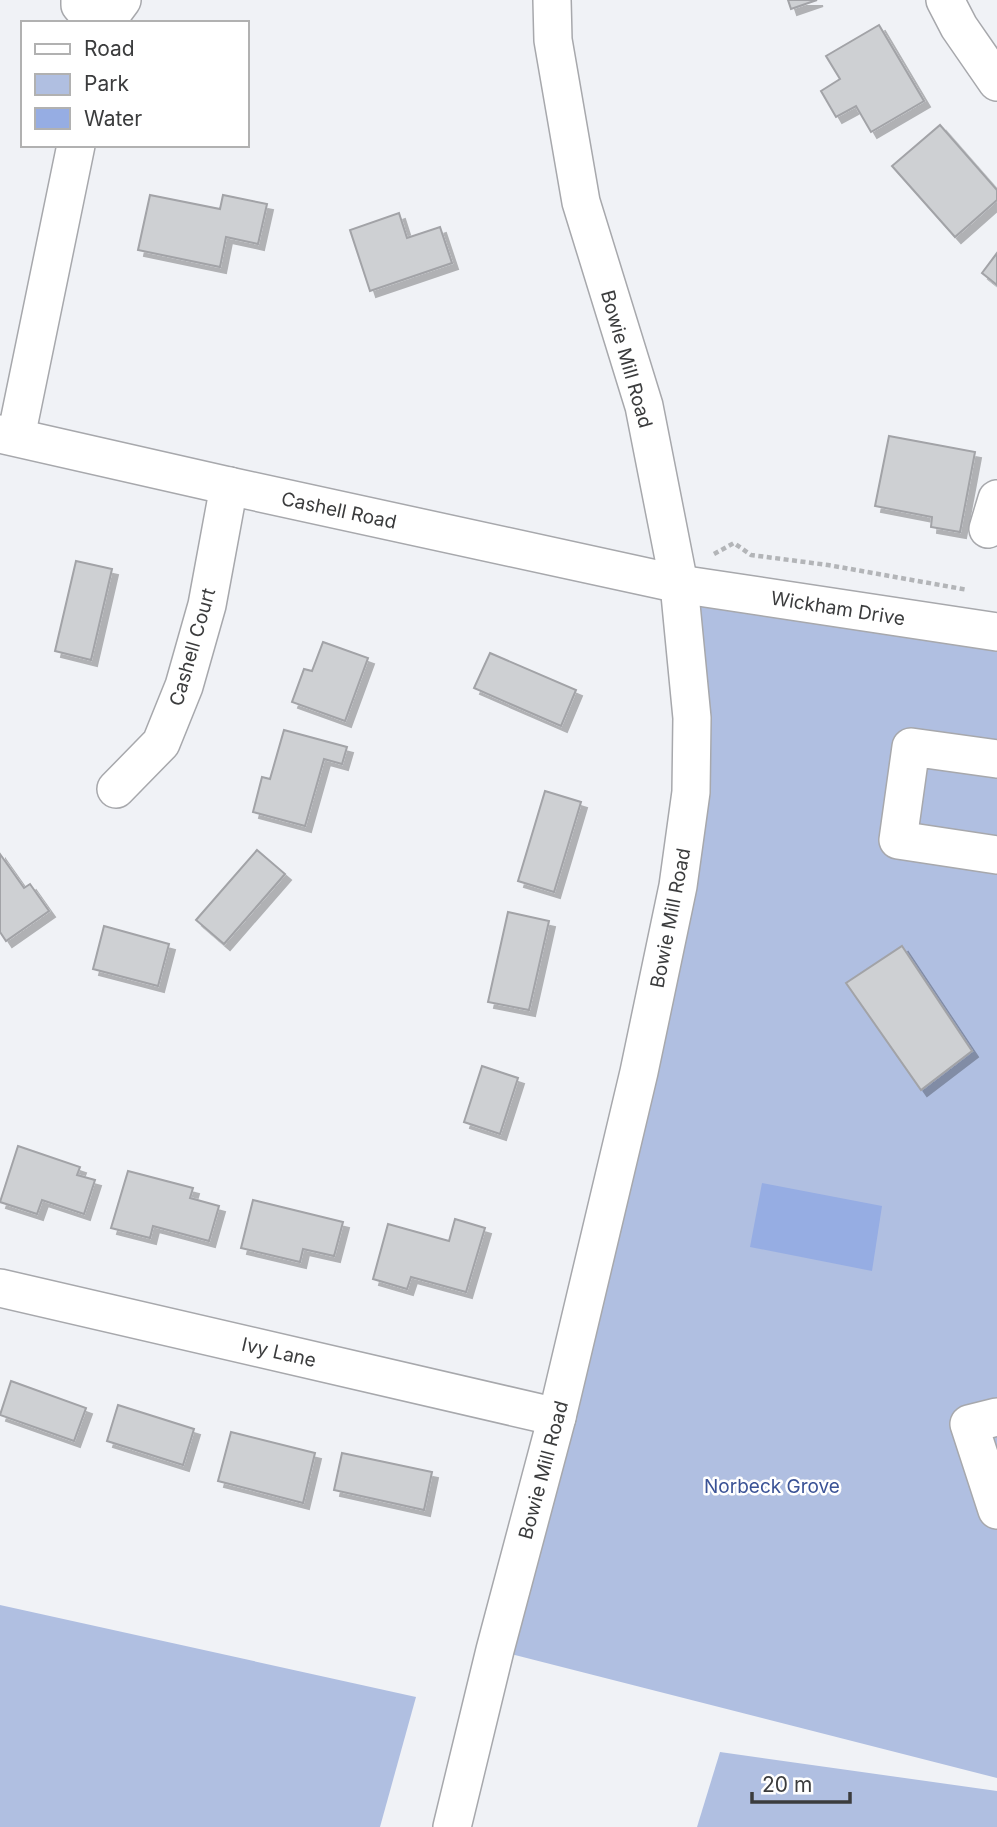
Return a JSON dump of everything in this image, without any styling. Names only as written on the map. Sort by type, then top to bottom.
[{"type":"street","points":[[80,0],[80,5],[93,21]]},
{"type":"street","points":[[106,21],[122,0]]},
{"type":"street","name":"Bowie Mill Road","points":[[452,1827],[495,1650],[557,1417],[639,1072],[678,886],[691,792],[692,718],[679,584],[643,406],[581,202],[553,40],[552,0]]},
{"type":"street","points":[[944,0],[997,82]]},
{"type":"street","points":[[8,435],[76,147]]},
{"type":"street","name":"Cashell Road","points":[[8,435],[679,584]]},
{"type":"street","name":"Cashell Court","points":[[116,789],[161,743],[184,685],[207,605],[229,486]]},
{"type":"street","name":"Wickham Drive","points":[[679,584],[997,632]]},
{"type":"street","points":[[997,759],[911,747],[898,840],[997,855]]},
{"type":"street","name":"Ivy Lane","points":[[0,1288],[557,1417]]},
{"type":"street","points":[[997,1417],[969,1424],[997,1510]]},
{"type":"green space","name":"Norbeck Grove","points":[[679,584],[997,633],[997,1778],[495,1650],[678,886]]},
{"type":"green space","points":[[0,1605],[416,1697],[380,1827],[0,1827]]},
{"type":"green space","points":[[720,1752],[997,1791],[997,1827],[697,1827]]},
{"type":"water","points":[[762,1183],[882,1206],[872,1271],[750,1247]]},
{"type":"building","points":[[788,0],[817,0],[791,9]]},
{"type":"building","points":[[879,25],[924,101],[871,132],[856,106],[836,117],[821,91],[840,79],[826,56]]},
{"type":"building","points":[[940,125],[997,190],[997,200],[955,237],[892,166]]},
{"type":"building","points":[[150,195],[220,209],[223,195],[267,204],[258,244],[226,237],[220,267],[138,250]]},
{"type":"building","points":[[399,213],[407,238],[440,227],[452,263],[370,291],[350,230]]},
{"type":"building","points":[[997,253],[997,285],[982,273]]},
{"type":"building","points":[[889,436],[975,452],[960,532],[931,527],[932,517],[875,506]]},
{"type":"building","points":[[76,561],[112,569],[91,660],[55,651]]},
{"type":"building","points":[[323,642],[368,658],[345,721],[292,702],[304,669],[312,671]]},
{"type":"building","points":[[490,653],[576,690],[561,726],[474,688]]},
{"type":"building","points":[[284,730],[347,747],[342,764],[324,759],[305,826],[253,812],[262,777],[270,779]]},
{"type":"building","points":[[545,791],[581,802],[554,892],[518,881]]},
{"type":"building","points":[[257,850],[285,874],[224,944],[196,920]]},
{"type":"building","points":[[0,854],[24,888],[30,884],[49,911],[6,941],[0,932]]},
{"type":"building","points":[[508,912],[549,921],[529,1010],[488,1002]]},
{"type":"building","points":[[104,926],[169,944],[158,986],[93,969]]},
{"type":"building","points":[[902,946],[972,1051],[921,1090],[846,983]]},
{"type":"building","points":[[482,1066],[518,1078],[500,1134],[464,1122]]},
{"type":"building","points":[[18,1146],[80,1167],[77,1175],[95,1180],[84,1214],[42,1200],[37,1214],[0,1202]]},
{"type":"building","points":[[128,1171],[193,1188],[190,1198],[219,1206],[209,1241],[153,1226],[150,1238],[111,1228]]},
{"type":"building","points":[[253,1200],[343,1222],[334,1256],[303,1249],[300,1262],[241,1248]]},
{"type":"building","points":[[455,1219],[485,1228],[466,1292],[411,1277],[407,1289],[373,1279],[388,1224],[449,1241]]},
{"type":"building","points":[[11,1381],[86,1408],[74,1441],[0,1415]]},
{"type":"building","points":[[118,1405],[194,1429],[183,1465],[107,1441]]},
{"type":"building","points":[[231,1432],[315,1453],[303,1503],[218,1481]]},
{"type":"building","points":[[342,1453],[432,1472],[424,1510],[334,1490]]}]
